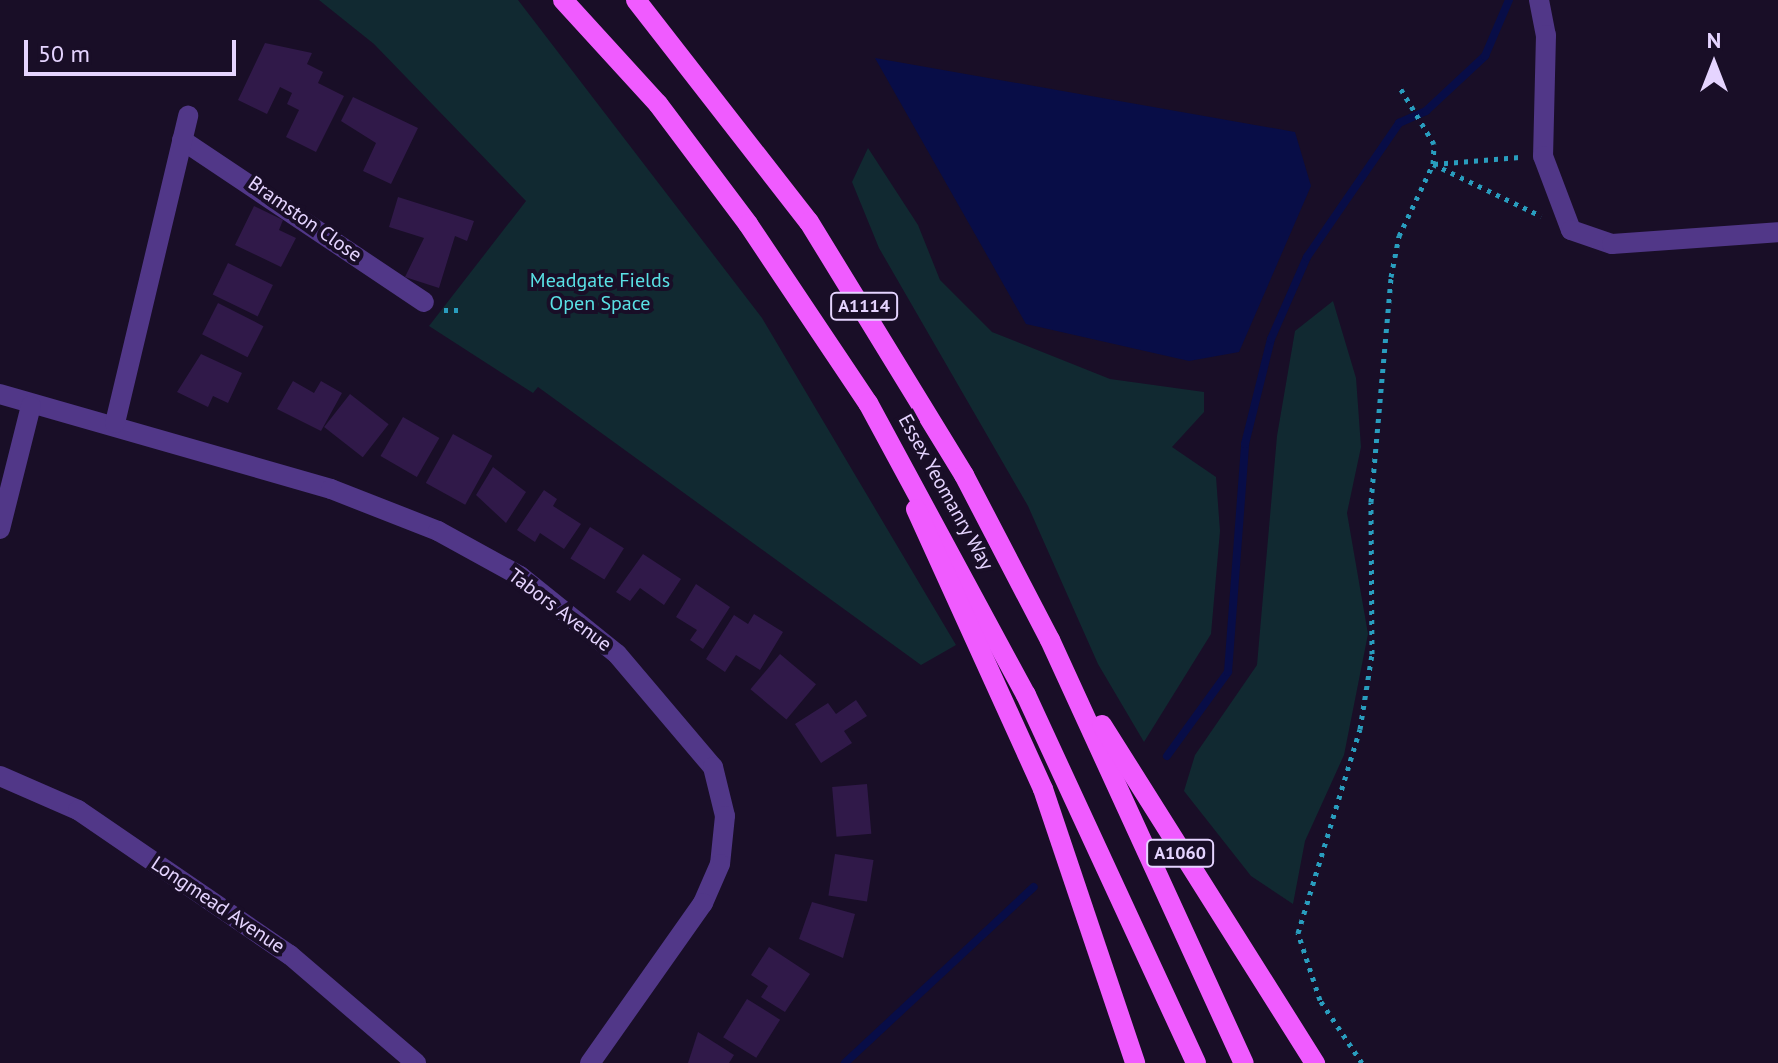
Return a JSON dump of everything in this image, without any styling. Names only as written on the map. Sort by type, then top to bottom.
[{"type":"main road","name":"Essex Yeomanry Way","points":[[563,0],[667,116],[868,403],[1020,682],[1196,1063]]},
{"type":"main road","name":"Essex Yeomanry Way","points":[[636,0],[728,111],[865,307],[1050,640],[1244,1063]]},
{"type":"main road","name":"A1114","points":[[868,403],[1013,715],[1135,1063]]},
{"type":"main road","name":"A1060","points":[[1050,640],[1315,1063]]},
{"type":"street","points":[[1539,0],[1546,35],[1543,156],[1571,230],[1612,244],[1778,232]]},
{"type":"street","points":[[115,423],[188,116]]},
{"type":"street","name":"Bramston Close","points":[[182,140],[242,174],[424,302]]},
{"type":"street","name":"Tabors Avenue","points":[[0,394],[31,406],[115,423],[331,489],[438,531],[520,576],[617,654],[713,767],[725,816],[720,864],[703,903],[590,1063]]},
{"type":"street","points":[[0,529],[31,406]]},
{"type":"street","name":"Longmead Avenue","points":[[0,776],[78,810],[290,955],[416,1063]]},
{"type":"path","points":[[1362,1063],[1320,1000],[1298,933],[1352,763],[1372,654],[1371,502],[1386,338],[1399,236],[1433,164],[1434,144],[1399,86]]},
{"type":"path","points":[[1433,164],[1543,156]]},
{"type":"path","points":[[1433,164],[1571,230]]},
{"type":"green space","name":"Meadgate Fields Open Space","points":[[319,0],[518,0],[762,318],[956,645],[921,665],[538,387],[533,393],[429,326],[526,201],[374,44]]},
{"type":"green space","points":[[868,148],[918,225],[940,280],[992,332],[1110,379],[1204,392],[1204,412],[1172,447],[1216,477],[1220,531],[1211,634],[1144,742],[1098,664],[1028,506],[879,248],[852,182]]},
{"type":"green space","points":[[1333,301],[1356,378],[1361,447],[1347,513],[1368,634],[1344,755],[1305,841],[1293,904],[1251,876],[1184,791],[1195,755],[1257,665],[1277,436],[1295,331]]},
{"type":"shaded area","points":[[875,58],[1295,132],[1311,186],[1239,352],[1189,361],[1026,324]]},
{"type":"building","points":[[265,43],[312,53],[307,64],[323,72],[318,83],[344,96],[316,152],[286,137],[299,110],[287,104],[292,93],[280,87],[267,114],[238,100]]},
{"type":"building","points":[[353,97],[418,128],[391,184],[363,171],[376,143],[341,121]]},
{"type":"building","points":[[398,197],[474,221],[467,241],[455,236],[439,288],[405,277],[424,238],[389,227]]},
{"type":"building","points":[[254,206],[283,220],[279,230],[296,238],[281,267],[235,245]]},
{"type":"building","points":[[228,263],[273,285],[258,316],[213,294]]},
{"type":"building","points":[[218,303],[263,326],[248,357],[202,334]]},
{"type":"building","points":[[201,354],[242,373],[228,403],[213,396],[208,407],[177,392]]},
{"type":"building","points":[[293,381],[314,393],[321,381],[342,393],[321,431],[277,409]]},
{"type":"building","points":[[350,394],[389,424],[363,457],[324,427]]},
{"type":"building","points":[[403,417],[439,438],[417,477],[380,456]]},
{"type":"building","points":[[453,434],[492,456],[465,505],[426,483]]},
{"type":"building","points":[[493,467],[526,492],[506,523],[476,495]]},
{"type":"building","points":[[544,490],[557,499],[553,506],[581,524],[564,549],[540,533],[535,542],[517,530]]},
{"type":"building","points":[[590,527],[624,548],[604,580],[570,558]]},
{"type":"building","points":[[643,554],[681,579],[664,605],[640,588],[630,601],[616,592]]},
{"type":"building","points":[[696,584],[730,607],[703,649],[690,640],[697,630],[676,617]]},
{"type":"building","points":[[754,614],[783,632],[760,670],[736,655],[725,672],[706,659],[734,615],[748,624]]},
{"type":"building","points":[[780,654],[816,684],[786,719],[750,689]]},
{"type":"building","points":[[856,700],[867,716],[844,731],[852,743],[821,763],[795,724],[828,703],[836,714]]},
{"type":"building","points":[[867,784],[871,834],[836,837],[832,787]]},
{"type":"building","points":[[835,854],[874,860],[867,902],[828,895]]},
{"type":"building","points":[[812,902],[855,914],[843,958],[799,939]]},
{"type":"building","points":[[769,947],[810,974],[785,1012],[761,997],[768,986],[751,975]]},
{"type":"building","points":[[747,999],[780,1020],[756,1058],[723,1037]]},
{"type":"building","points":[[698,1032],[734,1055],[729,1063],[688,1063]]},
{"type":"waterway","points":[[1167,756],[1228,672],[1245,444],[1271,339],[1307,257],[1399,123],[1426,111],[1485,56],[1509,0]]},
{"type":"waterway","points":[[845,1063],[1034,887]]}]
